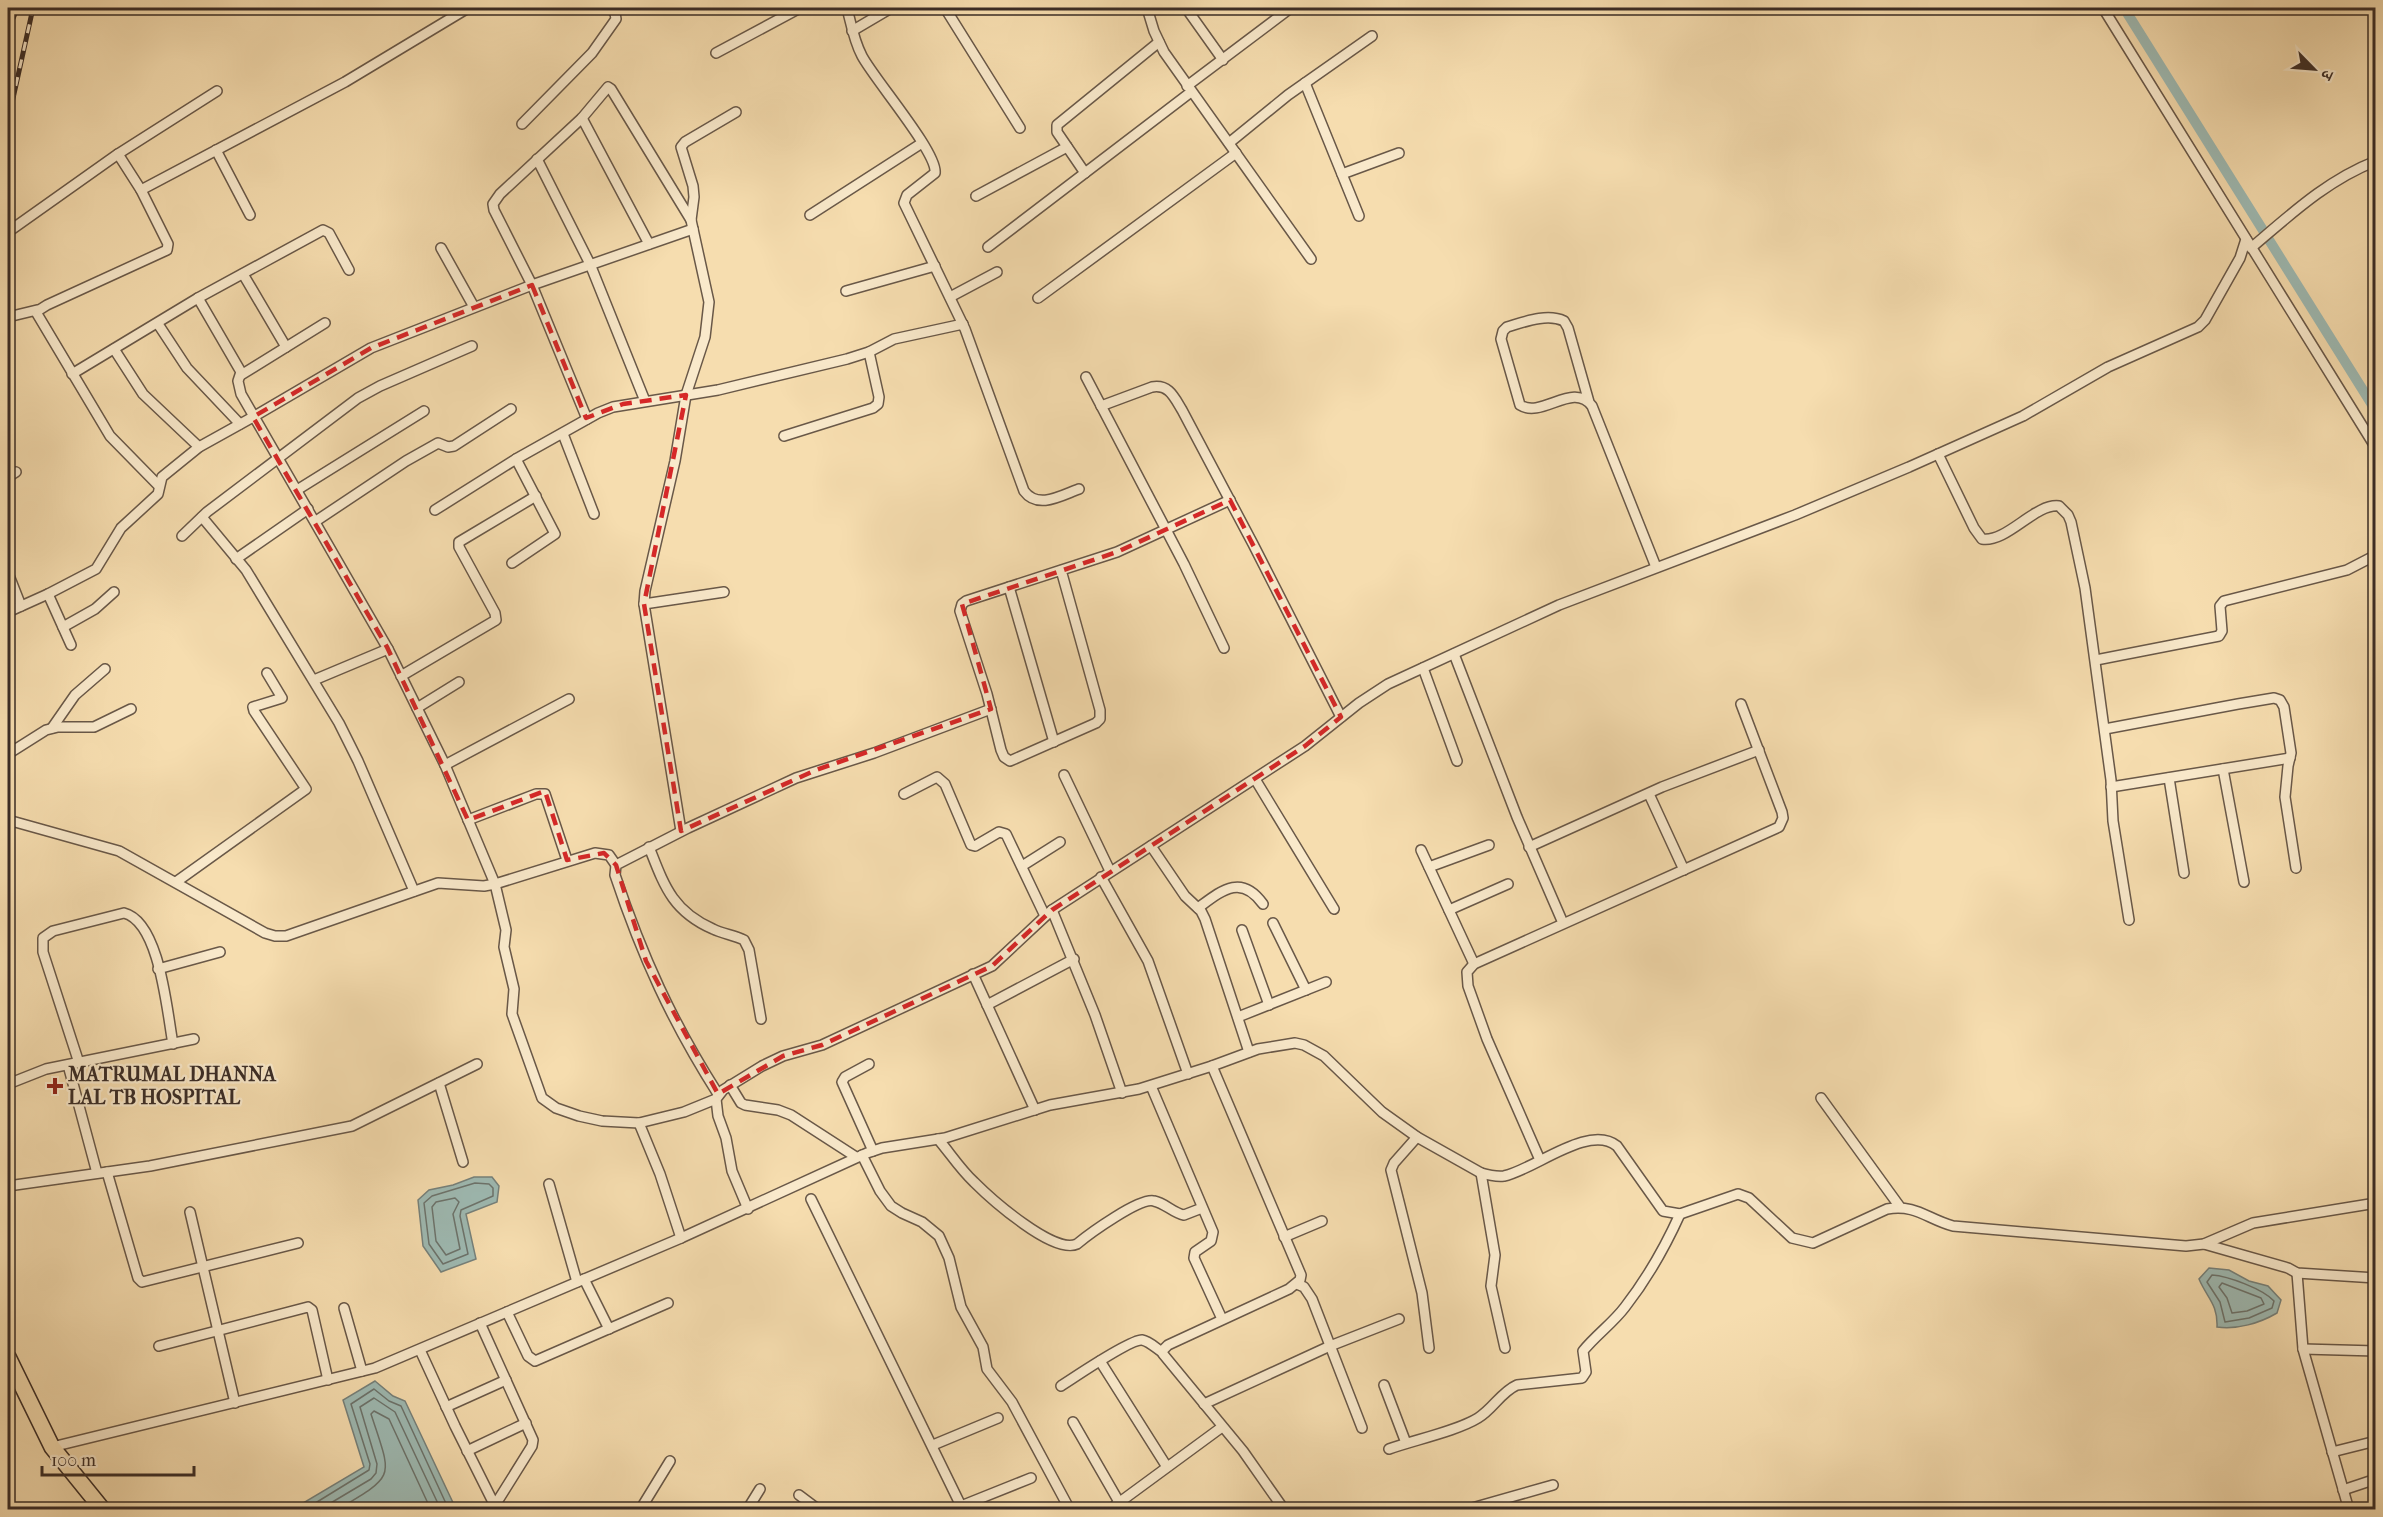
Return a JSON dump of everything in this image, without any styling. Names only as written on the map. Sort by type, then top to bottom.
[{"type":"main road","points":[[8,14],[9,8]]},
{"type":"main road","points":[[8,1358],[52,1446],[104,1509]]},
{"type":"street","points":[[141,190],[345,82],[468,8]]},
{"type":"street","points":[[522,124],[597,47],[616,18],[610,8]]},
{"type":"street","points":[[716,53],[800,8]]},
{"type":"street","points":[[847,8],[852,31],[862,57],[922,143],[935,166],[935,173],[907,195],[904,201],[963,324],[1024,491],[1032,498],[1043,501],[1079,489]]},
{"type":"street","points":[[852,31],[891,8]]},
{"type":"street","points":[[945,8],[1020,128]]},
{"type":"street","points":[[1147,8],[1159,42],[1189,89],[1311,258]]},
{"type":"street","points":[[2103,8],[2246,239],[2254,246],[2376,448]]},
{"type":"street","points":[[1191,9],[1222,60]]},
{"type":"street","points":[[988,247],[1085,173],[1222,60],[1288,10]]},
{"type":"street","points":[[1229,143],[1305,83],[1372,36]]},
{"type":"street","points":[[1085,173],[1057,132],[1057,125],[1159,42]]},
{"type":"street","points":[[1305,83],[1359,216]]},
{"type":"street","points":[[587,419],[532,285],[493,204],[500,194],[582,118],[606,88],[611,90],[692,224]]},
{"type":"street","points":[[8,232],[118,154],[217,91]]},
{"type":"street","points":[[681,831],[644,604],[675,461],[686,395],[699,361],[709,316],[709,302],[692,224],[693,186],[681,147],[685,142],[736,112]]},
{"type":"street","points":[[582,118],[649,244]]},
{"type":"street","points":[[810,214],[922,143]]},
{"type":"street","points":[[976,196],[1067,147]]},
{"type":"street","points":[[216,150],[250,215]]},
{"type":"street","points":[[1038,297],[1236,153]]},
{"type":"street","points":[[1342,174],[1399,153]]},
{"type":"street","points":[[8,317],[37,310],[167,250],[168,244],[141,190],[118,154]]},
{"type":"street","points":[[537,159],[590,264],[645,401]]},
{"type":"street","points":[[2254,246],[2321,190],[2351,172],[2376,161]]},
{"type":"street","points":[[8,612],[96,569],[121,528],[158,494],[162,477],[199,447],[371,348],[532,285],[649,244],[692,224]]},
{"type":"street","points":[[72,374],[198,298],[325,230],[349,270]]},
{"type":"street","points":[[326,323],[241,375],[238,381],[240,389],[253,417],[316,521],[388,649],[445,765],[495,884],[506,930],[504,947],[514,989],[512,1014],[542,1098],[556,1108],[579,1116],[602,1121],[639,1123],[684,1112],[717,1096],[730,1085],[783,1056],[822,1045],[974,974],[1002,958],[1027,931],[1049,913],[1110,871],[1305,746],[1388,684],[1559,605],[1795,515],[1938,454],[2023,416],[2108,367],[2198,327],[2205,321],[2240,258],[2246,239]]},
{"type":"street","points":[[441,248],[474,307]]},
{"type":"street","points":[[846,291],[934,266]]},
{"type":"street","points":[[950,297],[997,272]]},
{"type":"street","points":[[243,274],[286,347]]},
{"type":"street","points":[[198,298],[241,375]]},
{"type":"street","points":[[37,310],[37,314],[72,374],[118,445],[159,486]]},
{"type":"street","points":[[1589,402],[1586,399],[1574,397],[1532,408],[1520,405],[1501,339],[1503,330],[1541,318],[1551,317],[1564,321],[1589,402],[1656,567]]},
{"type":"street","points":[[158,324],[187,368],[240,424]]},
{"type":"street","points":[[435,510],[516,459],[613,407],[730,387],[869,352],[894,339],[963,324]]},
{"type":"street","points":[[182,536],[202,517],[278,457],[358,398],[472,346]]},
{"type":"street","points":[[114,349],[143,394],[199,447]]},
{"type":"street","points":[[784,436],[873,408],[878,404],[879,397],[869,352]]},
{"type":"street","points":[[1086,377],[1166,530],[1224,648]]},
{"type":"street","points":[[1101,406],[1152,387],[1159,386],[1168,390],[1230,500],[1341,717]]},
{"type":"street","points":[[316,521],[406,461],[438,443],[448,447],[454,446],[512,409]]},
{"type":"street","points":[[297,490],[424,411]]},
{"type":"street","points":[[563,434],[594,514]]},
{"type":"street","points":[[1938,454],[1974,528],[1982,539],[1994,538],[2049,507],[2059,507],[2068,514],[2079,557],[2096,660],[2113,821],[2129,920]]},
{"type":"street","points":[[512,563],[554,536],[554,531],[516,459]]},
{"type":"street","points":[[401,676],[496,620],[495,613],[459,547],[459,542],[536,496]]},
{"type":"street","points":[[1060,570],[1101,714],[1096,723],[1015,760],[1006,760],[1001,750],[960,607],[966,601],[1060,570],[1117,552],[1230,500]]},
{"type":"street","points":[[236,559],[308,509]]},
{"type":"street","points":[[202,517],[236,559],[273,612],[314,680],[358,761],[414,891]]},
{"type":"street","points":[[2096,660],[2219,636],[2222,631],[2220,606],[2224,601],[2347,570],[2376,555]]},
{"type":"street","points":[[8,573],[21,606]]},
{"type":"street","points":[[1008,587],[1054,742]]},
{"type":"street","points":[[63,627],[95,609],[114,592]]},
{"type":"street","points":[[644,604],[724,592]]},
{"type":"street","points":[[48,594],[71,645]]},
{"type":"street","points":[[314,680],[388,649]]},
{"type":"street","points":[[1454,654],[1529,847],[1563,923]]},
{"type":"street","points":[[1423,668],[1457,761]]},
{"type":"street","points":[[8,754],[52,728],[75,695],[105,669]]},
{"type":"street","points":[[176,882],[243,832],[306,791],[306,787],[254,711],[253,707],[282,698],[267,672]]},
{"type":"street","points":[[417,708],[459,682]]},
{"type":"street","points":[[445,765],[569,699]]},
{"type":"street","points":[[2105,729],[2280,700],[2284,707],[2290,758],[2285,797],[2296,868]]},
{"type":"street","points":[[1540,1160],[1488,1040],[1468,986],[1467,972],[1474,964],[1779,827],[1783,818],[1782,812],[1741,704]]},
{"type":"street","points":[[52,728],[94,727],[131,709]]},
{"type":"street","points":[[616,865],[681,831],[816,770],[873,753],[991,709]]},
{"type":"street","points":[[1529,847],[1649,794],[1759,750]]},
{"type":"street","points":[[2111,787],[2290,758]]},
{"type":"street","points":[[2223,769],[2244,882]]},
{"type":"street","points":[[1064,775],[1110,871]]},
{"type":"street","points":[[904,794],[934,777],[940,779],[945,784],[971,845],[977,846],[999,832],[1005,832],[1074,959],[1122,1093]]},
{"type":"street","points":[[2169,778],[2184,873]]},
{"type":"street","points":[[1255,779],[1334,909]]},
{"type":"street","points":[[468,820],[536,794],[545,795],[567,860]]},
{"type":"street","points":[[1649,794],[1684,870]]},
{"type":"street","points":[[8,820],[119,850],[265,933],[280,937],[315,927],[438,883],[484,886],[595,852],[604,853],[612,858],[616,865],[615,875],[646,961],[686,1041],[717,1096],[718,1116],[726,1138],[732,1171],[748,1209]]},
{"type":"street","points":[[1022,866],[1060,842]]},
{"type":"street","points":[[1429,867],[1488,844]]},
{"type":"street","points":[[1151,846],[1185,896],[1198,908],[1211,933],[1248,1046]]},
{"type":"street","points":[[649,847],[666,889],[679,906],[706,926],[744,940],[749,950],[761,1018]]},
{"type":"street","points":[[1421,850],[1474,964]]},
{"type":"street","points":[[1101,877],[1149,962],[1188,1074]]},
{"type":"street","points":[[1449,910],[1508,884]]},
{"type":"street","points":[[1198,908],[1218,893],[1233,887],[1250,891],[1263,904]]},
{"type":"street","points":[[80,1063],[42,952],[43,938],[53,931],[124,913],[134,917],[151,939],[173,1044]]},
{"type":"street","points":[[1273,923],[1306,990]]},
{"type":"street","points":[[1242,930],[1269,1005]]},
{"type":"street","points":[[158,969],[220,952]]},
{"type":"street","points":[[987,1005],[1074,959]]},
{"type":"street","points":[[974,974],[1035,1110]]},
{"type":"street","points":[[1238,1017],[1326,982]]},
{"type":"street","points":[[8,1084],[46,1069],[194,1040]]},
{"type":"street","points":[[52,1446],[362,1371],[420,1350],[681,1238],[859,1156],[873,1151],[938,1139],[1050,1105],[1151,1086],[1212,1066],[1248,1046],[1285,1043],[1304,1045],[1332,1063],[1382,1112],[1417,1137],[1481,1173],[1490,1176],[1506,1175],[1569,1146],[1609,1140],[1617,1146],[1660,1209],[1668,1214],[1680,1214],[1738,1194],[1749,1198],[1792,1238],[1813,1243],[1887,1209],[1900,1207],[1918,1210],[1953,1226],[2186,1246],[2204,1244],[2253,1223],[2376,1203]]},
{"type":"street","points":[[8,1186],[150,1166],[352,1126],[477,1064]]},
{"type":"street","points":[[869,1064],[845,1077],[842,1082],[873,1151]]},
{"type":"street","points":[[68,1065],[102,1173],[140,1281],[145,1282],[298,1243]]},
{"type":"street","points":[[1162,1352],[1168,1345],[1297,1284],[1301,1275],[1212,1066]]},
{"type":"street","points":[[439,1083],[463,1162]]},
{"type":"street","points":[[730,1085],[745,1105],[778,1110],[791,1115],[859,1156],[891,1206],[922,1222],[939,1236],[949,1258],[961,1307],[983,1347],[987,1369],[1012,1402],[1070,1509]]},
{"type":"street","points":[[1151,1086],[1213,1236],[1211,1241],[1195,1252],[1194,1258],[1222,1319]]},
{"type":"street","points":[[1821,1098],[1900,1207]]},
{"type":"street","points":[[639,1123],[660,1174],[681,1238]]},
{"type":"street","points":[[1417,1137],[1394,1163],[1391,1170],[1422,1293],[1429,1348]]},
{"type":"street","points":[[938,1139],[973,1182],[997,1203],[1026,1225],[1060,1245],[1077,1244],[1127,1210],[1148,1200],[1160,1203],[1184,1215],[1202,1208]]},
{"type":"street","points":[[1481,1173],[1495,1254],[1491,1269],[1491,1286],[1505,1348]]},
{"type":"street","points":[[549,1184],[581,1281],[609,1329]]},
{"type":"street","points":[[811,1199],[962,1508],[1030,1478]]},
{"type":"street","points":[[190,1212],[236,1403]]},
{"type":"street","points":[[1389,1449],[1473,1421],[1510,1388],[1517,1385],[1582,1378],[1586,1372],[1583,1351],[1624,1309],[1672,1232],[1680,1214]]},
{"type":"street","points":[[1284,1238],[1322,1221]]},
{"type":"street","points":[[2204,1244],[2288,1268],[2297,1273],[2376,1278]]},
{"type":"street","points":[[2297,1273],[2303,1349],[2349,1509]]},
{"type":"street","points":[[1297,1284],[1304,1287],[1312,1299],[1362,1428]]},
{"type":"street","points":[[507,1312],[528,1356],[535,1360],[668,1303]]},
{"type":"street","points":[[159,1346],[304,1307],[311,1308],[328,1380]]},
{"type":"street","points":[[344,1308],[362,1371]]},
{"type":"street","points":[[1204,1404],[1330,1346],[1399,1319]]},
{"type":"street","points":[[480,1323],[532,1436],[532,1446],[494,1508]]},
{"type":"street","points":[[1061,1386],[1100,1361],[1142,1340],[1162,1352],[1283,1508]]},
{"type":"street","points":[[2303,1349],[2376,1351]]},
{"type":"street","points":[[420,1350],[494,1508]]},
{"type":"street","points":[[1100,1361],[1167,1467]]},
{"type":"street","points":[[446,1407],[506,1380]]},
{"type":"street","points":[[1384,1385],[1406,1443]]},
{"type":"street","points":[[933,1445],[998,1418]]},
{"type":"street","points":[[1073,1422],[1128,1509]]},
{"type":"street","points":[[467,1451],[526,1423]]},
{"type":"street","points":[[1109,1509],[1222,1427]]},
{"type":"street","points":[[2332,1452],[2376,1441]]},
{"type":"street","points":[[640,1509],[670,1461]]},
{"type":"street","points":[[2343,1490],[2376,1479]]},
{"type":"street","points":[[1465,1509],[1553,1485]]},
{"type":"street","points":[[747,1509],[760,1489]]},
{"type":"street","points":[[799,1495],[819,1509]]},
{"type":"highlighted area","points":[[532,285],[586,418],[623,404],[686,395],[644,604],[681,831],[816,770],[991,709],[962,604],[1117,552],[1230,500],[1341,717],[1305,746],[1052,910],[992,966],[822,1045],[783,1056],[718,1094],[646,961],[616,865],[604,853],[567,860],[545,791],[468,820],[387,647],[253,417],[371,348]]},
{"type":"water","points":[[474,1177],[492,1177],[499,1186],[497,1202],[466,1214],[476,1259],[441,1272],[423,1246],[418,1200],[429,1190],[453,1185]]},
{"type":"water","points":[[2209,1268],[2229,1270],[2249,1281],[2268,1286],[2281,1300],[2277,1313],[2248,1325],[2217,1327],[2216,1312],[2199,1279]]},
{"type":"water","points":[[375,1381],[393,1396],[405,1401],[456,1509],[293,1509],[364,1467],[343,1400]]},
{"type":"waterway","points":[[2124,8],[2376,411]]},
{"type":"railway","points":[[8,121],[33,8]]},
{"type":"place","name":"MATRUMAL DHANNA LAL TB HOSPITAL","points":[[55,1086]]}]
